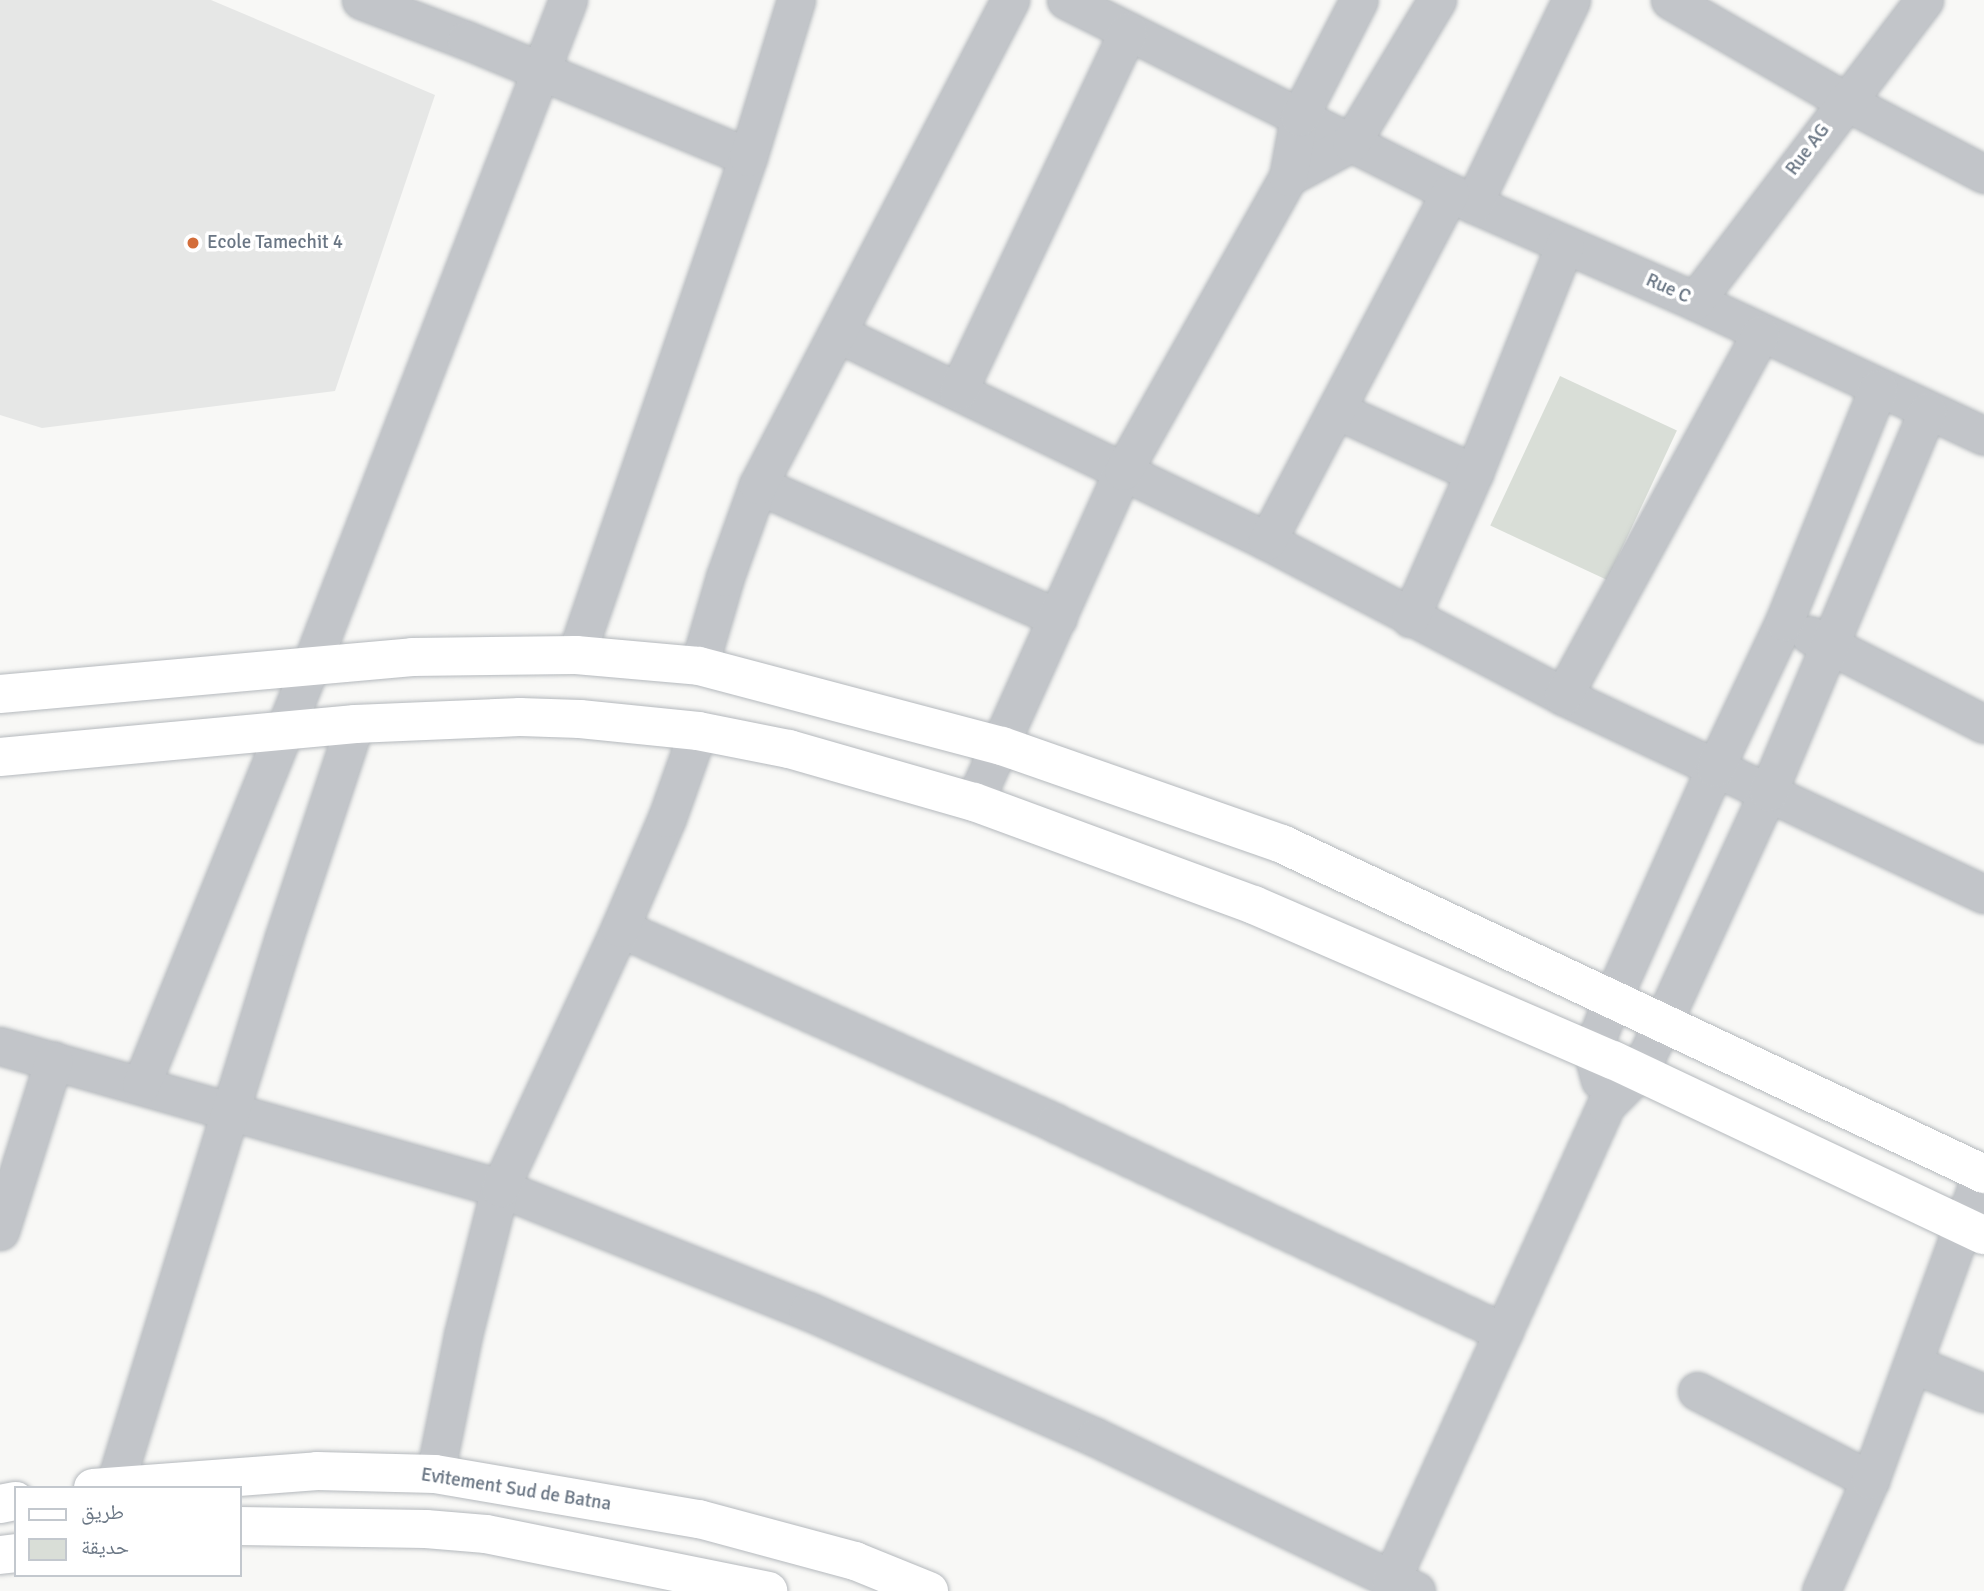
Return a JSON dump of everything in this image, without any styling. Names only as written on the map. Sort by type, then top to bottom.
[{"type":"main road","points":[[0,695],[311,664],[412,657],[576,655],[699,666],[1002,746],[1282,844],[1983,1174]]},
{"type":"main road","points":[[0,757],[355,723],[520,717],[580,719],[698,732],[789,749],[974,802],[1254,905],[1639,1072],[1973,1230]]},
{"type":"main road","name":"Evitement Sud de Batna","points":[[104,1486],[317,1471],[435,1474],[699,1519],[855,1561],[929,1591]]},
{"type":"main road","points":[[242,1526],[426,1529],[486,1534],[768,1591]]},
{"type":"street","points":[[360,0],[748,157]]},
{"type":"street","points":[[141,1085],[311,664],[568,0]]},
{"type":"street","points":[[576,655],[748,157],[796,0]]},
{"type":"street","points":[[699,666],[725,577],[758,485],[839,334],[1010,0]]},
{"type":"street","name":"Rue C","points":[[1066,0],[1462,198],[1695,301],[1760,334],[1984,436]]},
{"type":"street","points":[[974,802],[1002,746],[1123,471],[1288,177],[1299,117],[1359,0]]},
{"type":"street","points":[[1288,177],[1351,143],[1437,0]]},
{"type":"street","points":[[1268,541],[1336,410],[1462,198],[1571,0]]},
{"type":"street","points":[[1670,0],[1845,101],[1984,174]]},
{"type":"street","name":"Rue AG","points":[[1695,301],[1924,0]]},
{"type":"street","points":[[958,391],[1128,31]]},
{"type":"street","points":[[1410,618],[1474,473],[1565,244]]},
{"type":"street","points":[[839,334],[1268,541],[1410,618],[1563,696],[1984,894]]},
{"type":"street","points":[[1563,696],[1760,334]]},
{"type":"street","points":[[1606,1105],[1592,1051],[1715,768],[1784,622],[1878,388]]},
{"type":"street","points":[[1336,410],[1474,473]]},
{"type":"street","points":[[0,1046],[500,1188],[808,1311],[1020,1404],[1403,1585],[1504,1332],[1606,1105],[1639,1072],[1662,1024],[1768,792],[1927,411]]},
{"type":"street","points":[[758,485],[1058,618]]},
{"type":"street","points":[[1784,622],[1984,724]]},
{"type":"street","points":[[104,1486],[230,1111],[355,723]]},
{"type":"street","points":[[435,1474],[463,1335],[500,1188],[620,928],[667,818],[698,732]]},
{"type":"street","points":[[620,928],[1055,1123],[1504,1332]]},
{"type":"street","points":[[0,1231],[54,1060]]},
{"type":"street","points":[[1821,1591],[1870,1480],[1913,1364],[1973,1230],[1983,1174]]},
{"type":"street","points":[[1913,1364],[1984,1393]]},
{"type":"street","points":[[1697,1391],[1870,1480]]},
{"type":"shaded area","name":"Ecole Tamechit 4","points":[[0,0],[211,0],[435,95],[335,391],[42,428],[0,415]]},
{"type":"green space","points":[[1560,376],[1677,431],[1607,580],[1490,526]]},
{"type":"place","name":"Ecole Tamechit 4","points":[[193,243]]}]
